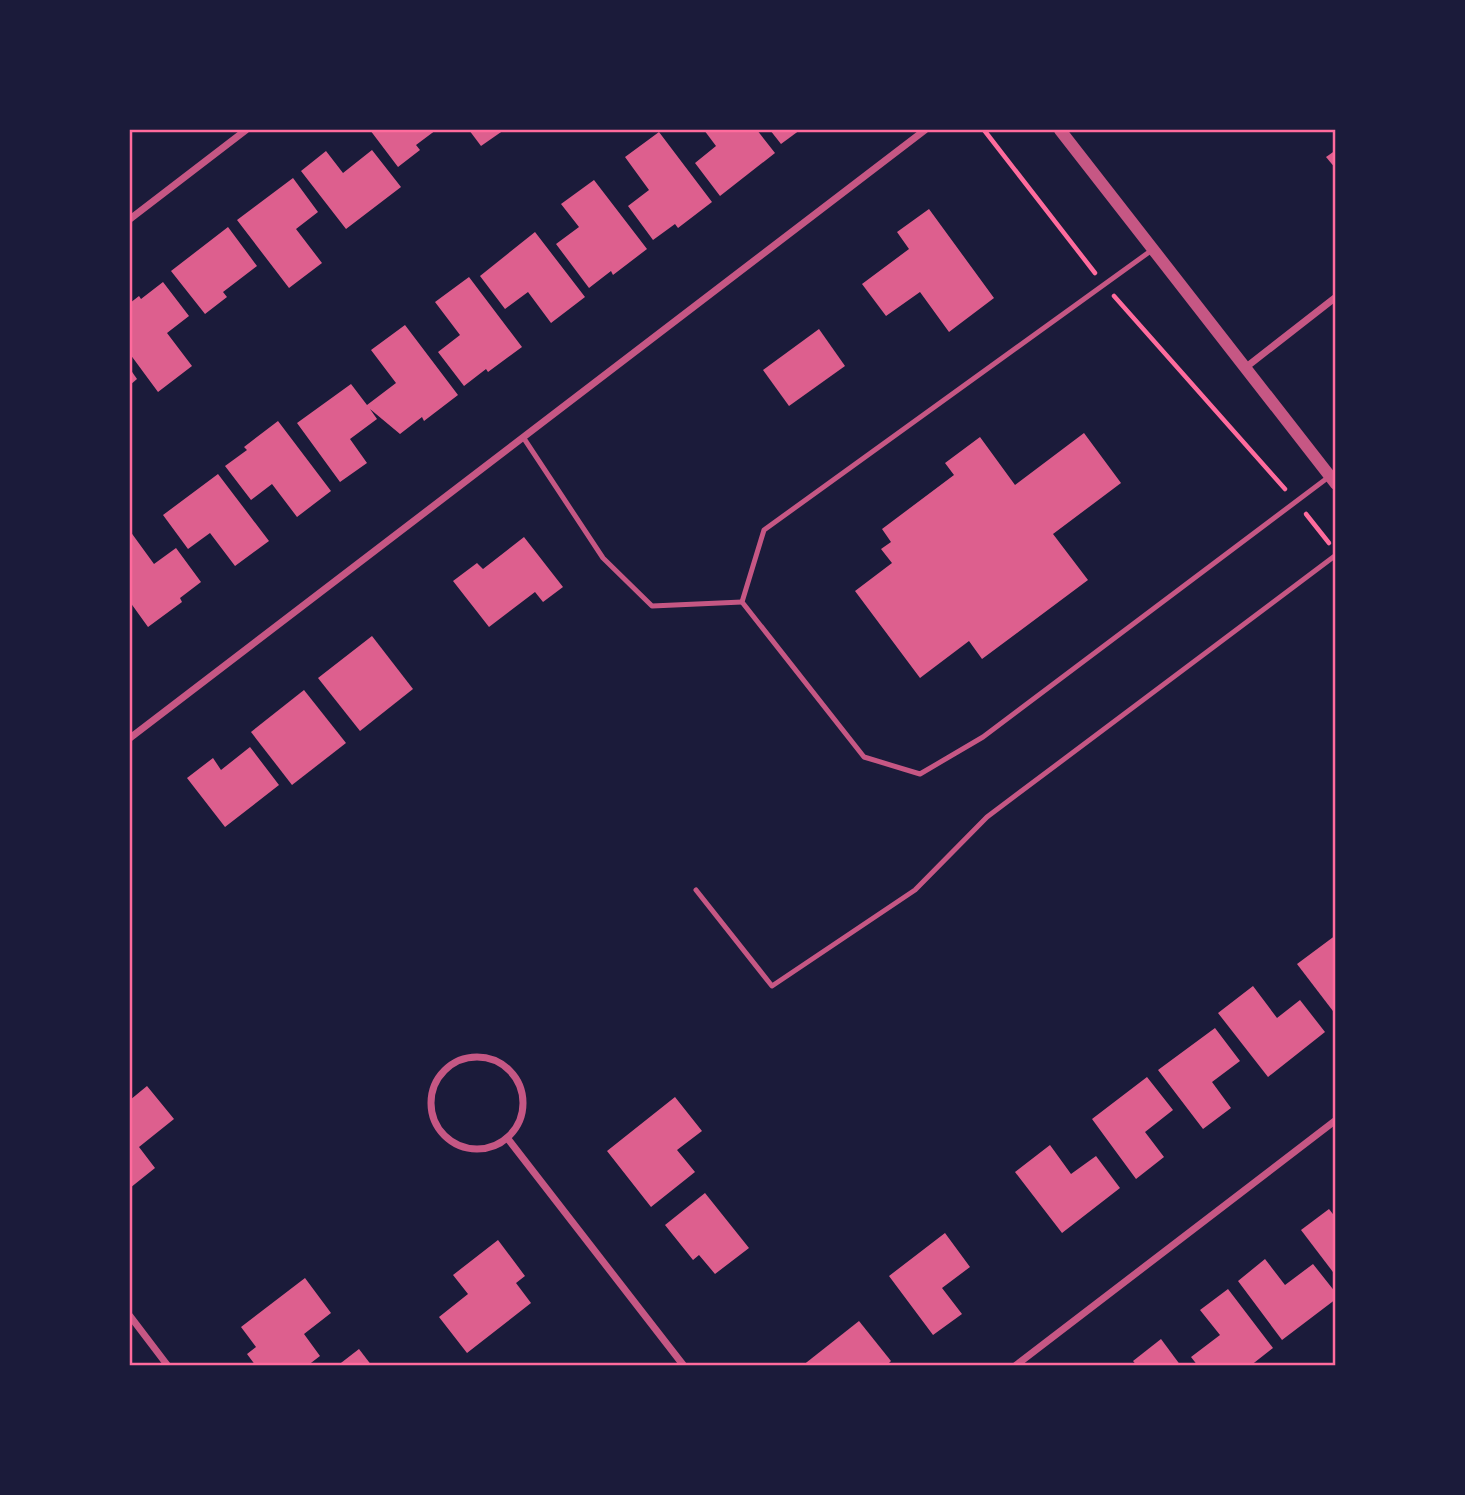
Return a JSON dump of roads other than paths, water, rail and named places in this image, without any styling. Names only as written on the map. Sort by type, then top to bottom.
[{"type":"street","points":[[130,219],[246,130]]},
{"type":"street","points":[[130,738],[925,130]]},
{"type":"street","points":[[1060,130],[1333,480]]},
{"type":"street","points":[[1245,368],[1335,297]]},
{"type":"street","points":[[477,1057],[493,1060],[507,1068],[517,1080],[523,1095],[523,1111],[518,1126],[508,1139],[495,1146],[467,1149],[454,1143],[443,1133],[435,1121],[431,1107],[432,1093],[447,1068],[461,1060],[477,1057]]},
{"type":"street","points":[[1015,1366],[1335,1120]]},
{"type":"street","points":[[508,1139],[684,1366]]},
{"type":"street","points":[[130,1316],[168,1366]]},
{"type":"lane","points":[[742,602],[764,530],[1153,249]]},
{"type":"lane","points":[[523,437],[603,558],[652,606],[742,602]]},
{"type":"lane","points":[[742,602],[864,757],[920,774],[983,737],[1296,502],[1333,480]]},
{"type":"lane","points":[[696,890],[772,986],[915,890],[987,817],[1335,553]]}]
